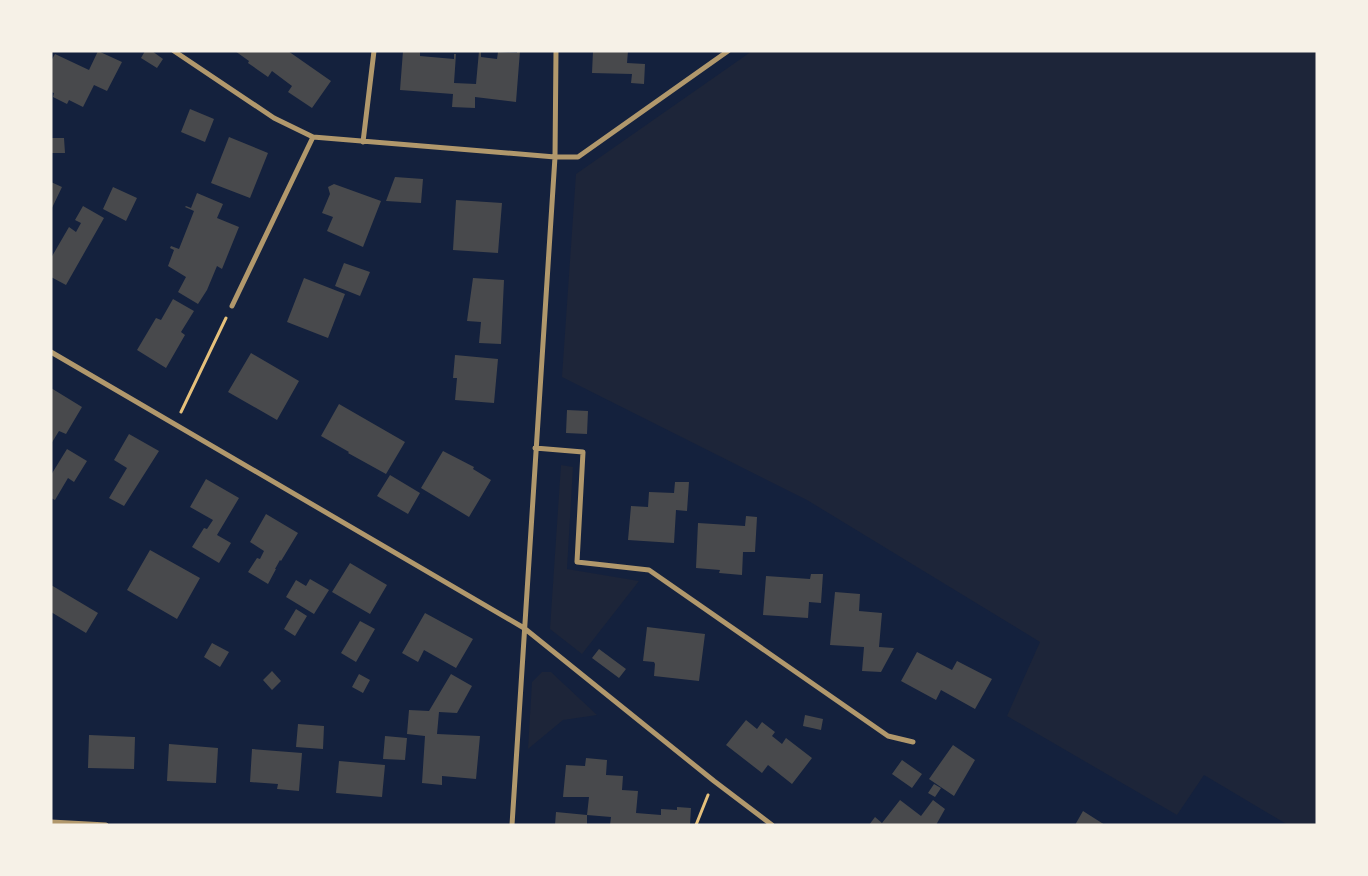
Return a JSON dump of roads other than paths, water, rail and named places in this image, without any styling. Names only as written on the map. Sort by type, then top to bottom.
[{"type":"street","points":[[174,51],[274,118],[313,137],[555,157],[578,157],[728,51]]},
{"type":"street","points":[[363,142],[374,51]]},
{"type":"street","points":[[512,825],[555,157],[556,51]]},
{"type":"street","points":[[232,306],[313,137]]},
{"type":"street","points":[[51,352],[524,628],[714,781],[772,825]]},
{"type":"street","points":[[535,448],[583,452],[577,562],[648,570],[888,736],[913,742]]},
{"type":"street","points":[[51,822],[106,825]]}]
